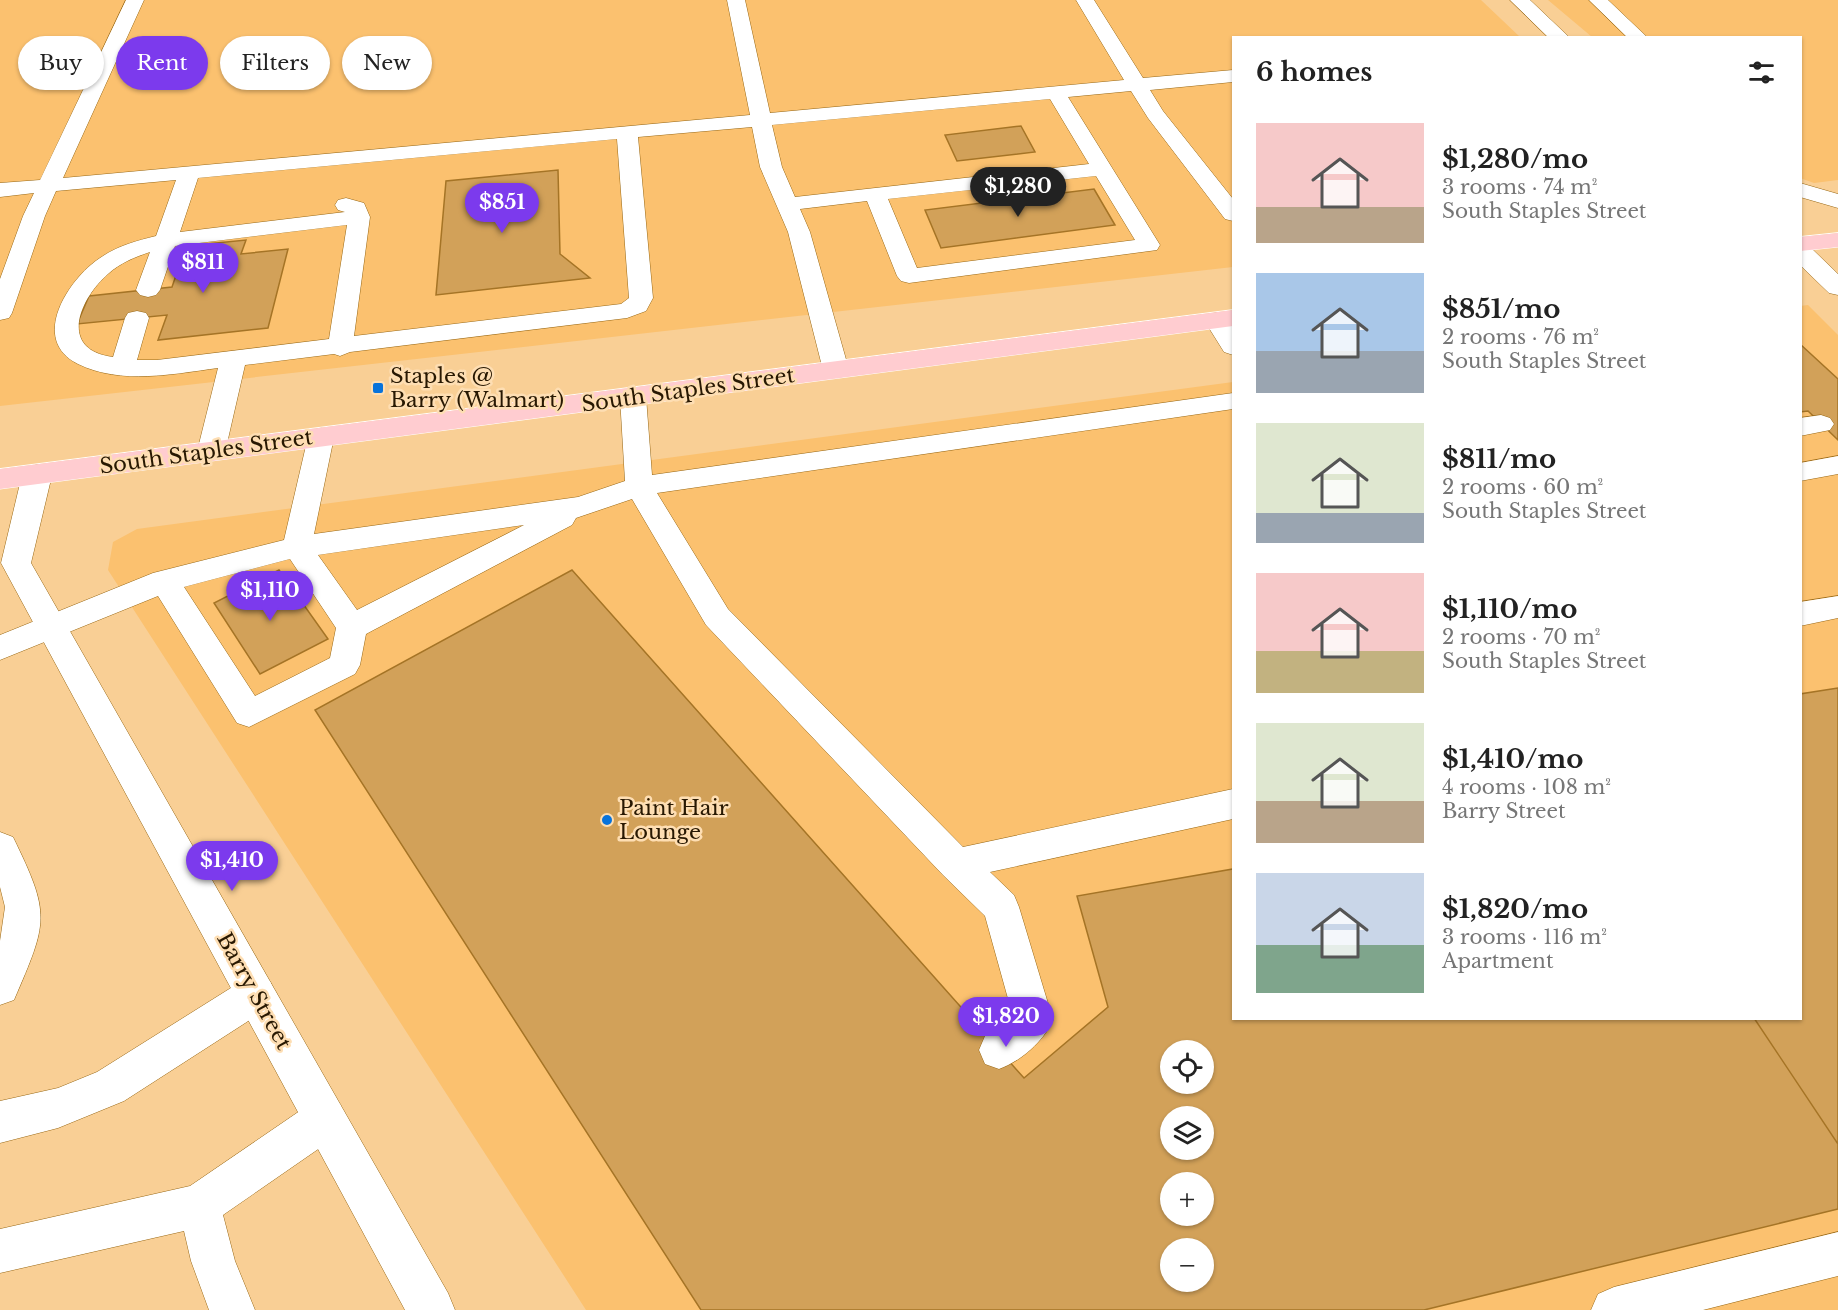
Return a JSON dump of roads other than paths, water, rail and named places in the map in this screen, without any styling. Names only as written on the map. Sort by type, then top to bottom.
[{"type":"main road","points":[[1802,244],[1838,240]]},
{"type":"main road","name":"South Staples Street","points":[[0,480],[1225,319]]},
{"type":"street","points":[[1519,0],[1559,36]]},
{"type":"street","points":[[1802,191],[1838,201]]},
{"type":"street","points":[[1802,253],[1838,288]]},
{"type":"street","name":"Barry Street","points":[[37,475],[16,563],[326,1119],[423,1306]]},
{"type":"lane","points":[[0,313],[34,216],[135,0]]},
{"type":"lane","points":[[736,0],[771,167],[799,232],[836,370]]},
{"type":"lane","points":[[1085,0],[1155,114],[1232,213]]},
{"type":"lane","points":[[1598,0],[1637,36]]},
{"type":"lane","points":[[0,190],[1232,76]]},
{"type":"lane","points":[[875,194],[909,276],[1149,245],[1056,93]]},
{"type":"lane","points":[[340,348],[359,218],[356,208],[341,204],[169,232],[115,258],[98,270],[81,288],[64,325],[66,340],[75,352],[95,362],[122,368],[157,368],[233,361],[340,348],[627,311],[637,306],[641,298],[627,132]]},
{"type":"lane","points":[[788,204],[875,194],[958,196],[1053,184],[1102,169]]},
{"type":"lane","points":[[148,290],[189,173]]},
{"type":"lane","points":[[1079,230],[1091,252]]},
{"type":"lane","points":[[1031,236],[1042,258]]},
{"type":"lane","points":[[979,243],[990,265]]},
{"type":"lane","points":[[122,368],[137,318]]},
{"type":"lane","points":[[1225,319],[1232,344]]},
{"type":"lane","points":[[211,452],[233,361]]},
{"type":"lane","points":[[633,397],[639,486],[717,617],[956,864],[1001,907],[1033,1020],[999,1050]]},
{"type":"lane","points":[[352,627],[582,507],[639,486],[1232,401]]},
{"type":"lane","points":[[164,581],[249,714],[344,665],[352,627],[297,547],[321,437]]},
{"type":"lane","points":[[1802,472],[1838,465]]},
{"type":"lane","points":[[0,648],[164,581],[297,547],[582,507]]},
{"type":"lane","points":[[1802,614],[1838,607]]},
{"type":"lane","points":[[956,864],[1232,804]]},
{"type":"lane","points":[[0,848],[22,897],[22,928],[14,957],[0,987]]},
{"type":"lane","points":[[0,1122],[58,1108],[110,1087],[256,994]]},
{"type":"lane","points":[[0,1251],[199,1206],[326,1119]]},
{"type":"lane","points":[[199,1206],[213,1261],[232,1310]]},
{"type":"lane","points":[[1614,1310],[1838,1254]]},
{"type":"place","name":"Staples @ Barry (Walmart)","points":[[378,388]]},
{"type":"place","name":"Paint Hair Lounge","points":[[607,820]]}]
